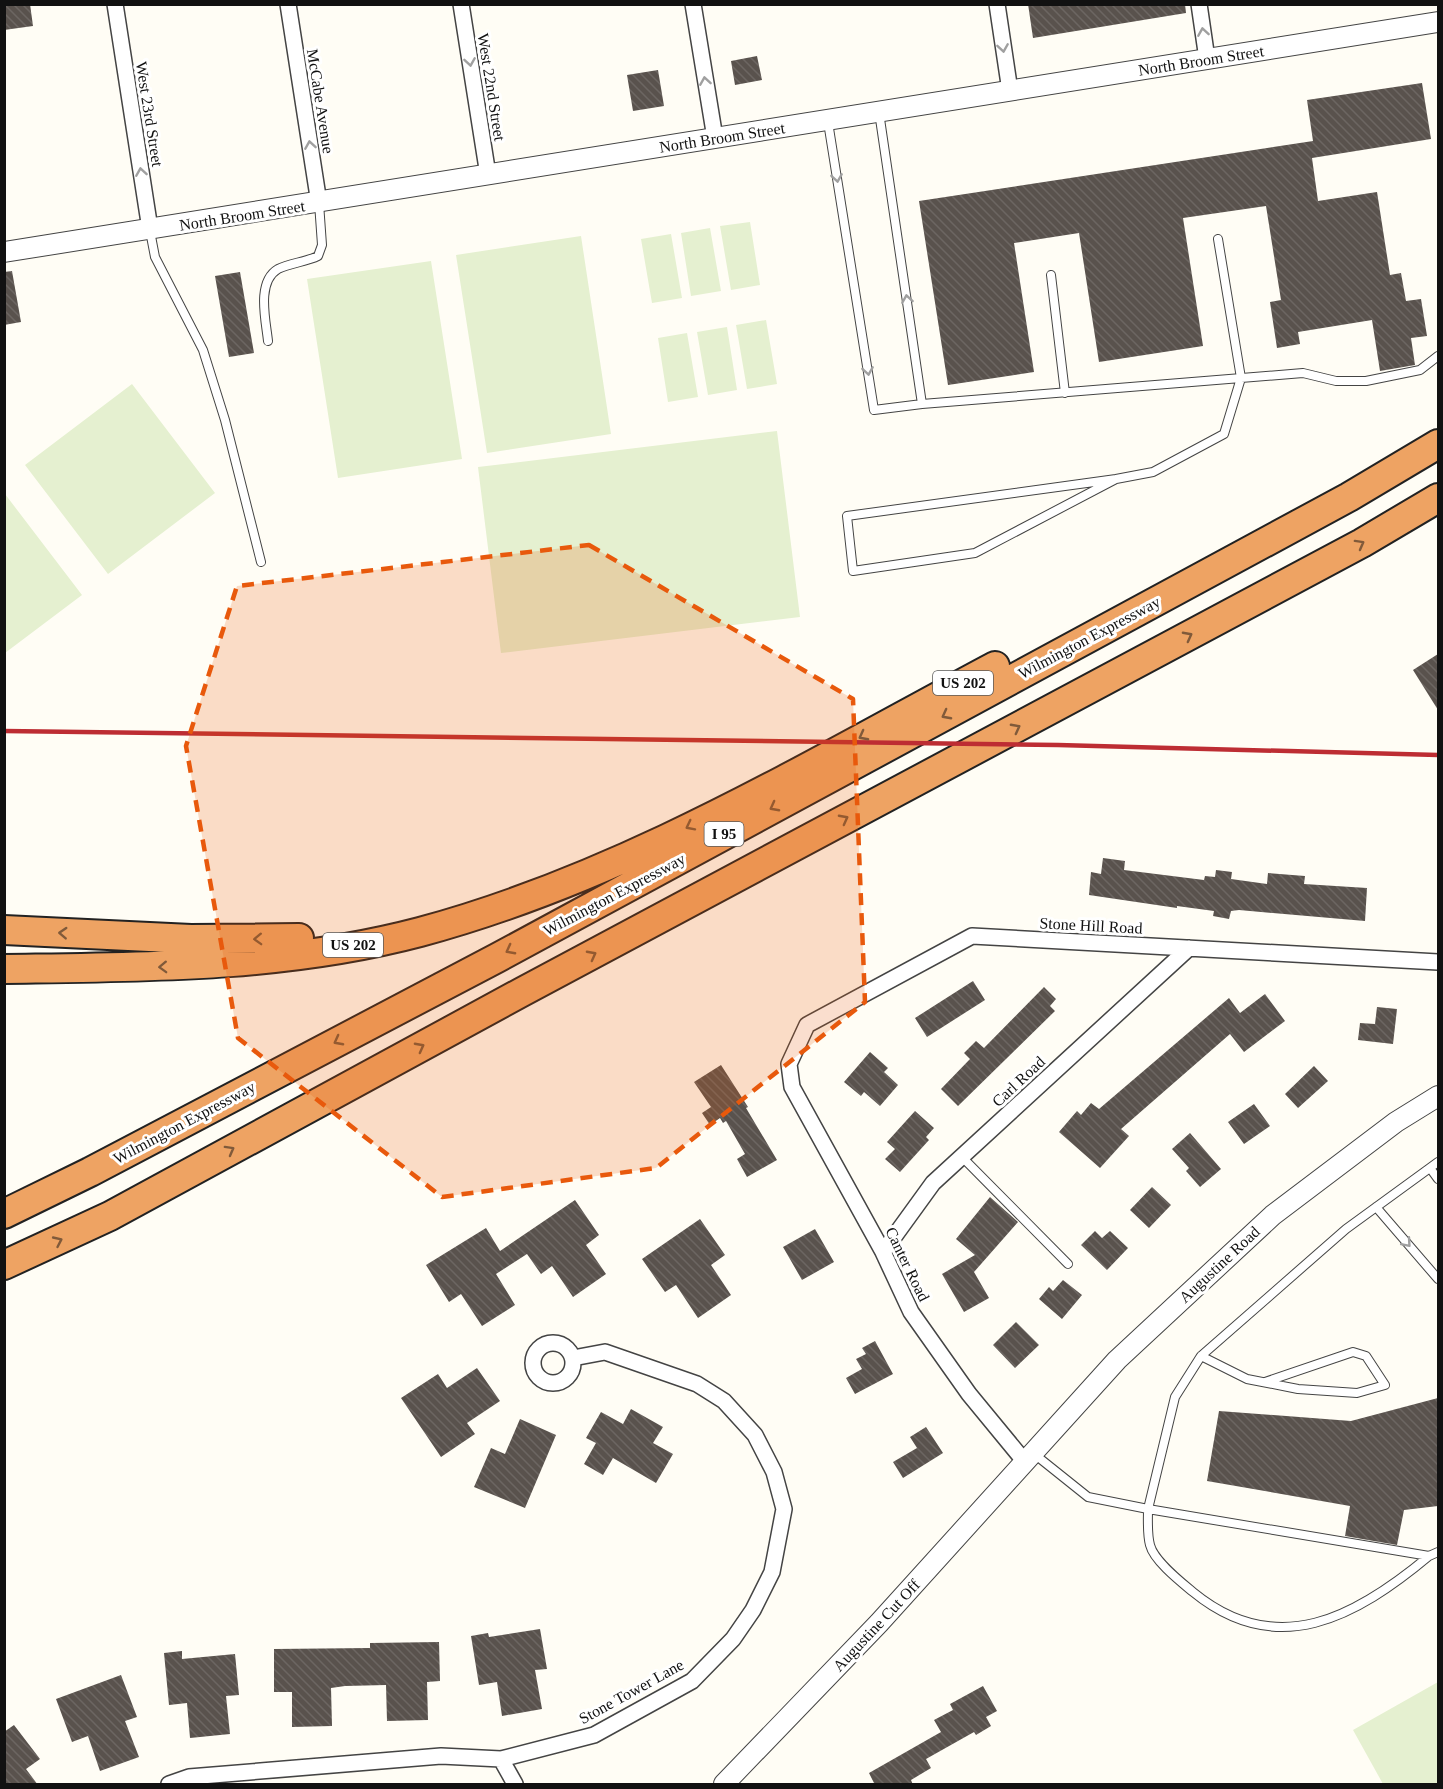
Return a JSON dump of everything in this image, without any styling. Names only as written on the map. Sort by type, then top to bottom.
[{"type":"highway","name":"US 202","points":[[4,969],[183,966],[287,957],[417,932],[483,913],[637,853],[758,792],[1343,480],[1438,443]]},
{"type":"highway","name":"Wilmington Expressway","points":[[4,1214],[90,1172],[497,958],[1349,497],[1438,443]]},
{"type":"highway","name":"I 95","points":[[4,1265],[110,1216],[522,992],[1362,543],[1438,498]]},
{"type":"highway","points":[[4,930],[250,940],[306,938],[483,913]]},
{"type":"street","name":"West 23rd Street","points":[[115,4],[150,229]]},
{"type":"street","name":"McCabe Avenue","points":[[288,4],[319,203]]},
{"type":"street","name":"West 22nd Street","points":[[461,4],[488,175]]},
{"type":"street","points":[[693,4],[715,138]]},
{"type":"street","points":[[997,4],[1010,91]]},
{"type":"street","points":[[1199,4],[1207,59]]},
{"type":"street","name":"North Broom Street","points":[[4,252],[1438,22]]},
{"type":"street","name":"Stone Hill Road","points":[[789,1064],[807,1025],[972,936],[1438,963]]},
{"type":"street","name":"Carl Road","points":[[883,1252],[933,1184],[1189,948]]},
{"type":"street","name":"Canter Road","points":[[789,1064],[792,1087],[883,1252],[910,1312],[969,1394],[1029,1458]]},
{"type":"street","name":"Augustine Road","points":[[1029,1458],[1118,1360],[1273,1215],[1396,1122],[1438,1096]]},
{"type":"street","name":"Stone Tower Lane","points":[[168,1785],[189,1777],[441,1756],[501,1759],[594,1735],[692,1681],[733,1638],[753,1610],[772,1572],[784,1509],[774,1472],[755,1435],[724,1401],[697,1384],[605,1352],[573,1358]]},
{"type":"street","name":"Augustine Cut Off","points":[[724,1785],[879,1623],[1029,1458]]},
{"type":"street","points":[[501,1759],[515,1785]]},
{"type":"lane","points":[[879,112],[922,404]]},
{"type":"lane","points":[[828,120],[874,410],[922,404],[1303,373],[1336,381],[1366,381],[1420,370],[1438,356]]},
{"type":"lane","points":[[268,341],[265,301],[267,282],[277,270],[318,256],[322,245],[319,203]]},
{"type":"lane","points":[[150,229],[154,257],[203,350],[228,431],[261,562]]},
{"type":"lane","points":[[1116,479],[975,553],[853,571],[847,516],[1153,472],[1224,434],[1241,378],[1218,239]]},
{"type":"lane","points":[[1051,275],[1065,393]]},
{"type":"lane","points":[[962,1157],[1068,1264]]},
{"type":"lane","points":[[1438,1162],[1346,1228],[1202,1356],[1175,1397],[1148,1509],[1150,1546],[1172,1575],[1216,1611],[1268,1628],[1306,1626],[1353,1609],[1390,1588],[1429,1556],[1438,1552]]},
{"type":"lane","points":[[1430,1168],[1438,1179]]},
{"type":"lane","points":[[1376,1207],[1438,1279]]},
{"type":"lane","points":[[1202,1356],[1247,1379],[1298,1389],[1357,1393],[1385,1385],[1366,1356],[1353,1352],[1265,1382]]},
{"type":"lane","points":[[1029,1458],[1088,1497],[1429,1556]]},
{"type":"highlighted area","points":[[589,545],[853,699],[865,1002],[656,1168],[442,1197],[238,1038],[186,746],[237,586]]},
{"type":"green space","points":[[750,222],[760,285],[731,290],[720,226]]},
{"type":"green space","points":[[710,228],[721,291],[691,296],[681,233]]},
{"type":"green space","points":[[671,234],[682,298],[652,303],[641,239]]},
{"type":"green space","points":[[581,236],[611,434],[487,453],[456,255]]},
{"type":"green space","points":[[431,261],[462,459],[338,478],[307,279]]},
{"type":"green space","points":[[766,320],[777,384],[747,389],[736,325]]},
{"type":"green space","points":[[727,327],[737,390],[708,395],[697,332]]},
{"type":"green space","points":[[687,333],[698,397],[668,402],[658,338]]},
{"type":"green space","points":[[132,384],[215,493],[108,574],[25,465]]},
{"type":"green space","points":[[777,431],[800,617],[501,653],[478,467]]},
{"type":"green space","points":[[5,494],[82,595],[5,653]]},
{"type":"green space","points":[[1438,1682],[1438,1784],[1383,1784],[1353,1730]]},
{"type":"building","points":[[4,4],[30,4],[33,26],[4,30]]},
{"type":"building","points":[[1028,4],[1185,4],[1186,13],[1033,38]]},
{"type":"building","points":[[757,56],[762,80],[735,85],[731,61]]},
{"type":"building","points":[[658,70],[664,106],[633,111],[627,75]]},
{"type":"building","points":[[1422,83],[1431,139],[1312,158],[1318,201],[1377,192],[1390,275],[1401,273],[1406,301],[1421,299],[1427,336],[1411,338],[1415,365],[1380,371],[1372,320],[1298,332],[1300,344],[1277,348],[1270,302],[1281,300],[1266,206],[1183,218],[1203,346],[1099,362],[1079,233],[1014,243],[1034,372],[948,385],[919,201],[1313,141],[1307,100]]},
{"type":"building","points":[[12,271],[21,322],[4,325],[4,272]]},
{"type":"building","points":[[240,272],[254,353],[229,357],[215,276]]},
{"type":"building","points":[[1438,654],[1438,710],[1413,670]]},
{"type":"building","points":[[1103,858],[1125,861],[1124,870],[1204,880],[1205,876],[1215,877],[1216,870],[1232,872],[1231,879],[1267,884],[1268,873],[1305,876],[1304,884],[1367,888],[1365,921],[1239,910],[1231,911],[1229,919],[1213,916],[1214,911],[1089,895],[1091,872],[1101,874]]},
{"type":"building","points":[[973,981],[985,1000],[927,1037],[915,1018]]},
{"type":"building","points":[[1044,987],[1056,999],[1050,1006],[1055,1011],[958,1106],[941,1089],[970,1059],[964,1053],[976,1041],[984,1048]]},
{"type":"building","points":[[1265,994],[1285,1021],[1244,1052],[1230,1034],[1121,1129],[1129,1136],[1100,1168],[1059,1132],[1077,1111],[1081,1115],[1091,1103],[1099,1109],[1229,998],[1240,1013]]},
{"type":"building","points":[[1377,1007],[1397,1009],[1393,1044],[1358,1040],[1360,1023],[1375,1024]]},
{"type":"building","points":[[870,1052],[888,1068],[884,1072],[898,1085],[880,1106],[864,1092],[861,1096],[844,1082]]},
{"type":"building","points":[[721,1065],[748,1107],[746,1108],[777,1160],[747,1177],[737,1159],[745,1154],[726,1121],[723,1123],[720,1118],[710,1125],[702,1113],[711,1107],[694,1082]]},
{"type":"building","points":[[1314,1066],[1328,1081],[1298,1108],[1285,1094]]},
{"type":"building","points":[[1254,1104],[1270,1126],[1244,1144],[1228,1122]]},
{"type":"building","points":[[915,1111],[934,1128],[926,1137],[929,1140],[900,1172],[885,1159],[895,1149],[887,1142]]},
{"type":"building","points":[[1190,1133],[1221,1169],[1200,1187],[1186,1171],[1189,1168],[1172,1149]]},
{"type":"building","points":[[1152,1187],[1171,1205],[1149,1228],[1130,1210]]},
{"type":"building","points":[[990,1197],[1018,1222],[974,1272],[989,1298],[964,1312],[942,1274],[975,1255],[956,1239]]},
{"type":"building","points":[[575,1200],[599,1235],[586,1245],[606,1274],[573,1297],[552,1266],[541,1274],[527,1254],[496,1274],[515,1305],[482,1326],[461,1294],[449,1302],[426,1265],[486,1228],[500,1251]]},
{"type":"building","points":[[700,1219],[725,1255],[711,1265],[731,1295],[698,1318],[676,1285],[665,1292],[642,1259]]},
{"type":"building","points":[[815,1229],[834,1262],[802,1280],[783,1247]]},
{"type":"building","points":[[1095,1231],[1102,1238],[1110,1231],[1128,1248],[1107,1270],[1081,1245]]},
{"type":"building","points":[[1063,1280],[1082,1295],[1062,1319],[1039,1299],[1049,1287],[1053,1291]]},
{"type":"building","points":[[1016,1322],[1039,1345],[1015,1368],[993,1345]]},
{"type":"building","points":[[875,1341],[893,1374],[855,1394],[846,1378],[862,1369],[856,1359],[866,1354],[862,1348]]},
{"type":"building","points":[[477,1368],[500,1401],[467,1423],[475,1434],[441,1457],[401,1398],[438,1374],[447,1388]]},
{"type":"building","points":[[1438,1398],[1438,1506],[1404,1510],[1397,1545],[1345,1536],[1350,1506],[1207,1481],[1219,1411],[1351,1421]]},
{"type":"building","points":[[631,1409],[663,1427],[653,1443],[673,1454],[656,1483],[613,1458],[603,1475],[584,1464],[596,1443],[586,1438],[601,1412],[623,1424]]},
{"type":"building","points":[[520,1419],[556,1435],[525,1508],[474,1487],[491,1448],[505,1454]]},
{"type":"building","points":[[926,1427],[943,1453],[903,1478],[893,1462],[917,1448],[910,1437]]},
{"type":"building","points":[[540,1629],[547,1669],[535,1670],[542,1709],[502,1716],[497,1682],[479,1685],[471,1636],[488,1633],[489,1637]]},
{"type":"building","points":[[439,1642],[440,1681],[427,1682],[428,1720],[387,1721],[386,1685],[345,1686],[331,1688],[332,1726],[292,1727],[292,1692],[274,1692],[274,1649],[370,1648],[370,1643]]},
{"type":"building","points":[[182,1651],[182,1659],[235,1654],[239,1695],[226,1696],[230,1734],[190,1738],[187,1703],[169,1705],[164,1653]]},
{"type":"building","points":[[121,1675],[137,1717],[125,1721],[139,1757],[100,1771],[88,1736],[72,1742],[56,1699]]},
{"type":"building","points":[[983,1686],[997,1711],[986,1717],[991,1726],[976,1735],[974,1732],[926,1759],[931,1768],[911,1780],[913,1785],[875,1785],[869,1773],[941,1732],[934,1720],[953,1710],[950,1704]]},
{"type":"building","points":[[14,1725],[40,1759],[26,1769],[38,1785],[4,1785],[4,1732]]},
{"type":"railway","points":[[4,731],[1058,745],[1438,755]]}]
